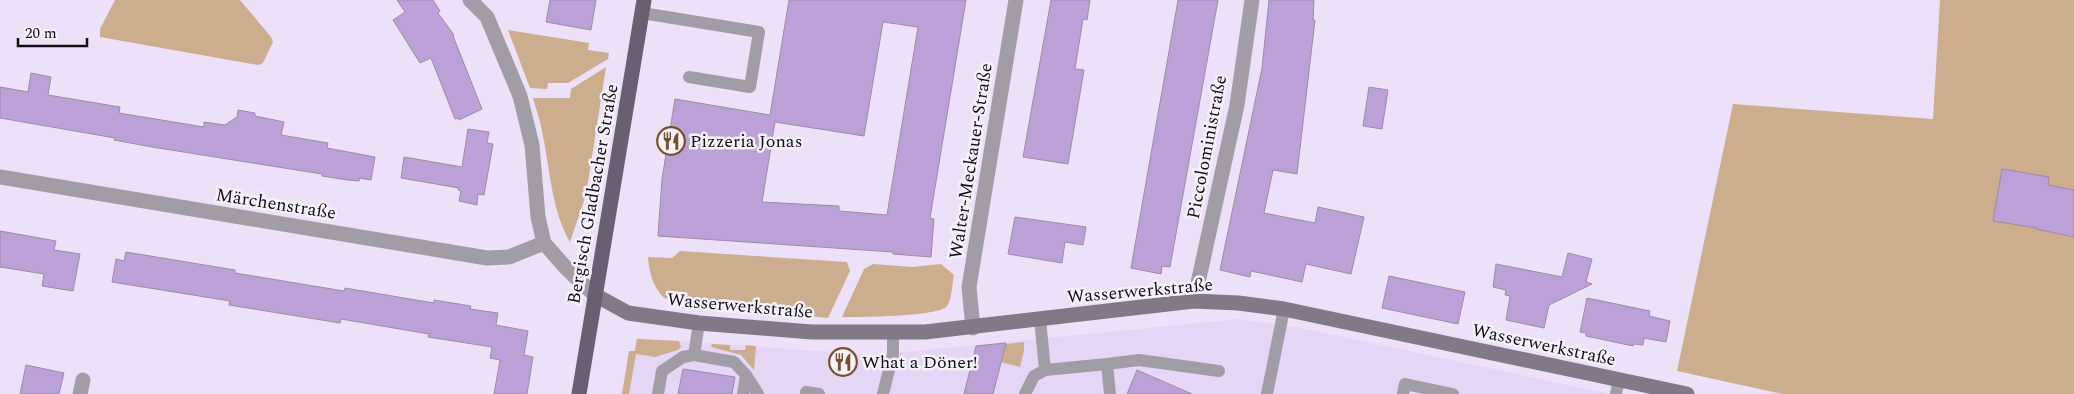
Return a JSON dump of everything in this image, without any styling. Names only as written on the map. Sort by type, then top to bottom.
[{"type":"main road","name":"Bergisch Gladbacher Straße","points":[[579,394],[643,6]]},
{"type":"main road","name":"Wasserwerkstraße","points":[[595,296],[628,314],[698,323],[812,332],[893,333],[973,328],[1194,302],[1238,302],[1284,309],[1618,387],[1686,394]]},
{"type":"street","points":[[470,0],[487,17],[520,96],[532,145],[538,217],[544,243],[595,296]]},
{"type":"street","name":"Walter-Meckauer-Straße","points":[[973,328],[969,287],[1016,0]]},
{"type":"street","name":"Piccoloministraße","points":[[1194,302],[1237,106],[1252,0]]},
{"type":"street","name":"Märchenstraße","points":[[0,177],[488,258],[509,257],[544,243]]},
{"type":"lane","points":[[643,6],[759,32],[750,87],[690,77]]},
{"type":"lane","points":[[1267,394],[1284,309]]},
{"type":"lane","points":[[1040,319],[1045,370]]},
{"type":"lane","points":[[694,355],[698,323]]},
{"type":"lane","points":[[883,394],[893,354],[893,333]]},
{"type":"lane","points":[[658,394],[662,371],[683,357],[694,355],[734,362],[746,375],[758,394]]},
{"type":"lane","points":[[1025,394],[1034,376],[1045,370],[1139,360],[1219,371]]},
{"type":"lane","points":[[1107,364],[1110,394]]},
{"type":"lane","points":[[743,394],[746,375]]},
{"type":"lane","points":[[1403,394],[1405,384],[1453,394]]},
{"type":"lane","points":[[806,392],[819,394]]},
{"type":"shaded area","points":[[115,0],[240,0],[271,37],[273,42],[263,63],[258,65],[100,37],[100,29]]},
{"type":"shaded area","points":[[1940,0],[2074,0],[2074,394],[1782,394],[1677,371],[1733,104],[1933,119]]},
{"type":"shaded area","points":[[508,30],[589,43],[588,50],[609,53],[608,59],[568,83],[548,83],[547,89],[530,88]]},
{"type":"shaded area","points":[[606,67],[586,195],[570,242],[555,202],[541,127],[533,98],[570,98],[571,89]]},
{"type":"shaded area","points":[[680,251],[847,262],[850,271],[828,318],[690,303],[664,298],[654,284],[649,268],[648,257],[672,258]]},
{"type":"shaded area","points":[[873,264],[912,267],[941,264],[954,275],[949,303],[941,310],[914,314],[842,317],[864,269]]},
{"type":"shaded area","points":[[1239,319],[1301,328],[1610,394],[626,394],[636,338],[874,355]]},
{"type":"shaded area","points":[[637,339],[679,341],[681,347],[678,350],[655,357],[636,354],[629,394],[622,394],[629,351],[635,351]]},
{"type":"shaded area","points":[[1024,342],[1020,367],[1001,362],[1006,344]]},
{"type":"shaded area","points":[[712,344],[730,345],[730,350],[745,350],[746,345],[756,346],[754,370],[741,355],[711,347]]},
{"type":"building","points":[[397,0],[433,0],[440,11],[438,13],[454,35],[482,109],[459,120],[459,118],[455,119],[431,58],[420,63],[393,20],[405,12]]},
{"type":"building","points":[[550,0],[596,0],[591,30],[546,22]]},
{"type":"building","points":[[789,0],[966,0],[930,218],[934,219],[931,257],[893,254],[893,252],[658,236],[662,179],[675,99],[770,115]],"holes":[[[883,22],[918,27],[887,215],[839,211],[839,206],[762,202],[775,122],[864,136]]]},
{"type":"building","points":[[1051,0],[1090,0],[1087,20],[1083,19],[1075,69],[1084,70],[1068,164],[1023,157]]},
{"type":"building","points":[[1178,0],[1218,0],[1170,267],[1162,266],[1161,274],[1131,268]]},
{"type":"building","points":[[1269,0],[1314,0],[1313,20],[1315,20],[1297,174],[1273,170],[1264,213],[1315,223],[1318,207],[1364,217],[1351,274],[1306,264],[1302,282],[1251,271],[1250,277],[1220,270],[1262,68]]},
{"type":"building","points":[[31,73],[51,77],[48,95],[120,107],[119,113],[204,127],[204,122],[225,125],[237,117],[238,110],[255,113],[255,116],[284,122],[281,135],[328,143],[327,148],[375,157],[371,180],[360,178],[359,181],[322,176],[322,174],[152,147],[114,140],[115,138],[0,118],[0,87],[28,92]]},
{"type":"building","points":[[1369,87],[1388,90],[1382,129],[1363,126]]},
{"type":"building","points":[[468,129],[489,132],[487,143],[493,144],[484,195],[478,194],[477,205],[459,201],[461,191],[458,190],[459,188],[401,178],[404,157],[462,167]]},
{"type":"building","points":[[2002,169],[2049,177],[2048,185],[2074,190],[2074,237],[2037,228],[1993,221]]},
{"type":"building","points":[[1015,217],[1086,227],[1083,245],[1065,242],[1062,263],[1008,254]]},
{"type":"building","points":[[0,231],[56,241],[54,250],[80,254],[73,291],[42,286],[44,274],[0,267]]},
{"type":"building","points":[[126,252],[344,291],[345,288],[434,303],[434,300],[471,306],[470,309],[498,313],[496,325],[528,331],[524,355],[533,357],[527,394],[494,394],[500,360],[490,358],[492,347],[428,337],[429,334],[341,319],[340,323],[229,305],[230,301],[112,282],[116,259],[124,261]]},
{"type":"building","points":[[1568,253],[1592,259],[1586,282],[1592,284],[1549,305],[1544,328],[1506,320],[1510,296],[1505,295],[1506,290],[1493,287],[1496,264],[1562,277]]},
{"type":"building","points":[[1389,276],[1465,292],[1458,324],[1382,308]]},
{"type":"building","points":[[1587,298],[1650,311],[1649,316],[1670,321],[1666,342],[1644,338],[1643,345],[1634,344],[1633,346],[1586,336],[1586,333],[1580,332]]},
{"type":"building","points":[[1006,343],[993,394],[964,394],[976,346]]},
{"type":"building","points":[[26,365],[64,373],[59,394],[20,394]]},
{"type":"building","points":[[683,369],[735,377],[732,394],[678,394]]},
{"type":"building","points":[[1137,370],[1153,377],[1192,394],[1127,394]]},
{"type":"place","name":"Pizzeria Jonas","points":[[671,141]]},
{"type":"place","name":"What a Döner!","points":[[843,362]]}]
